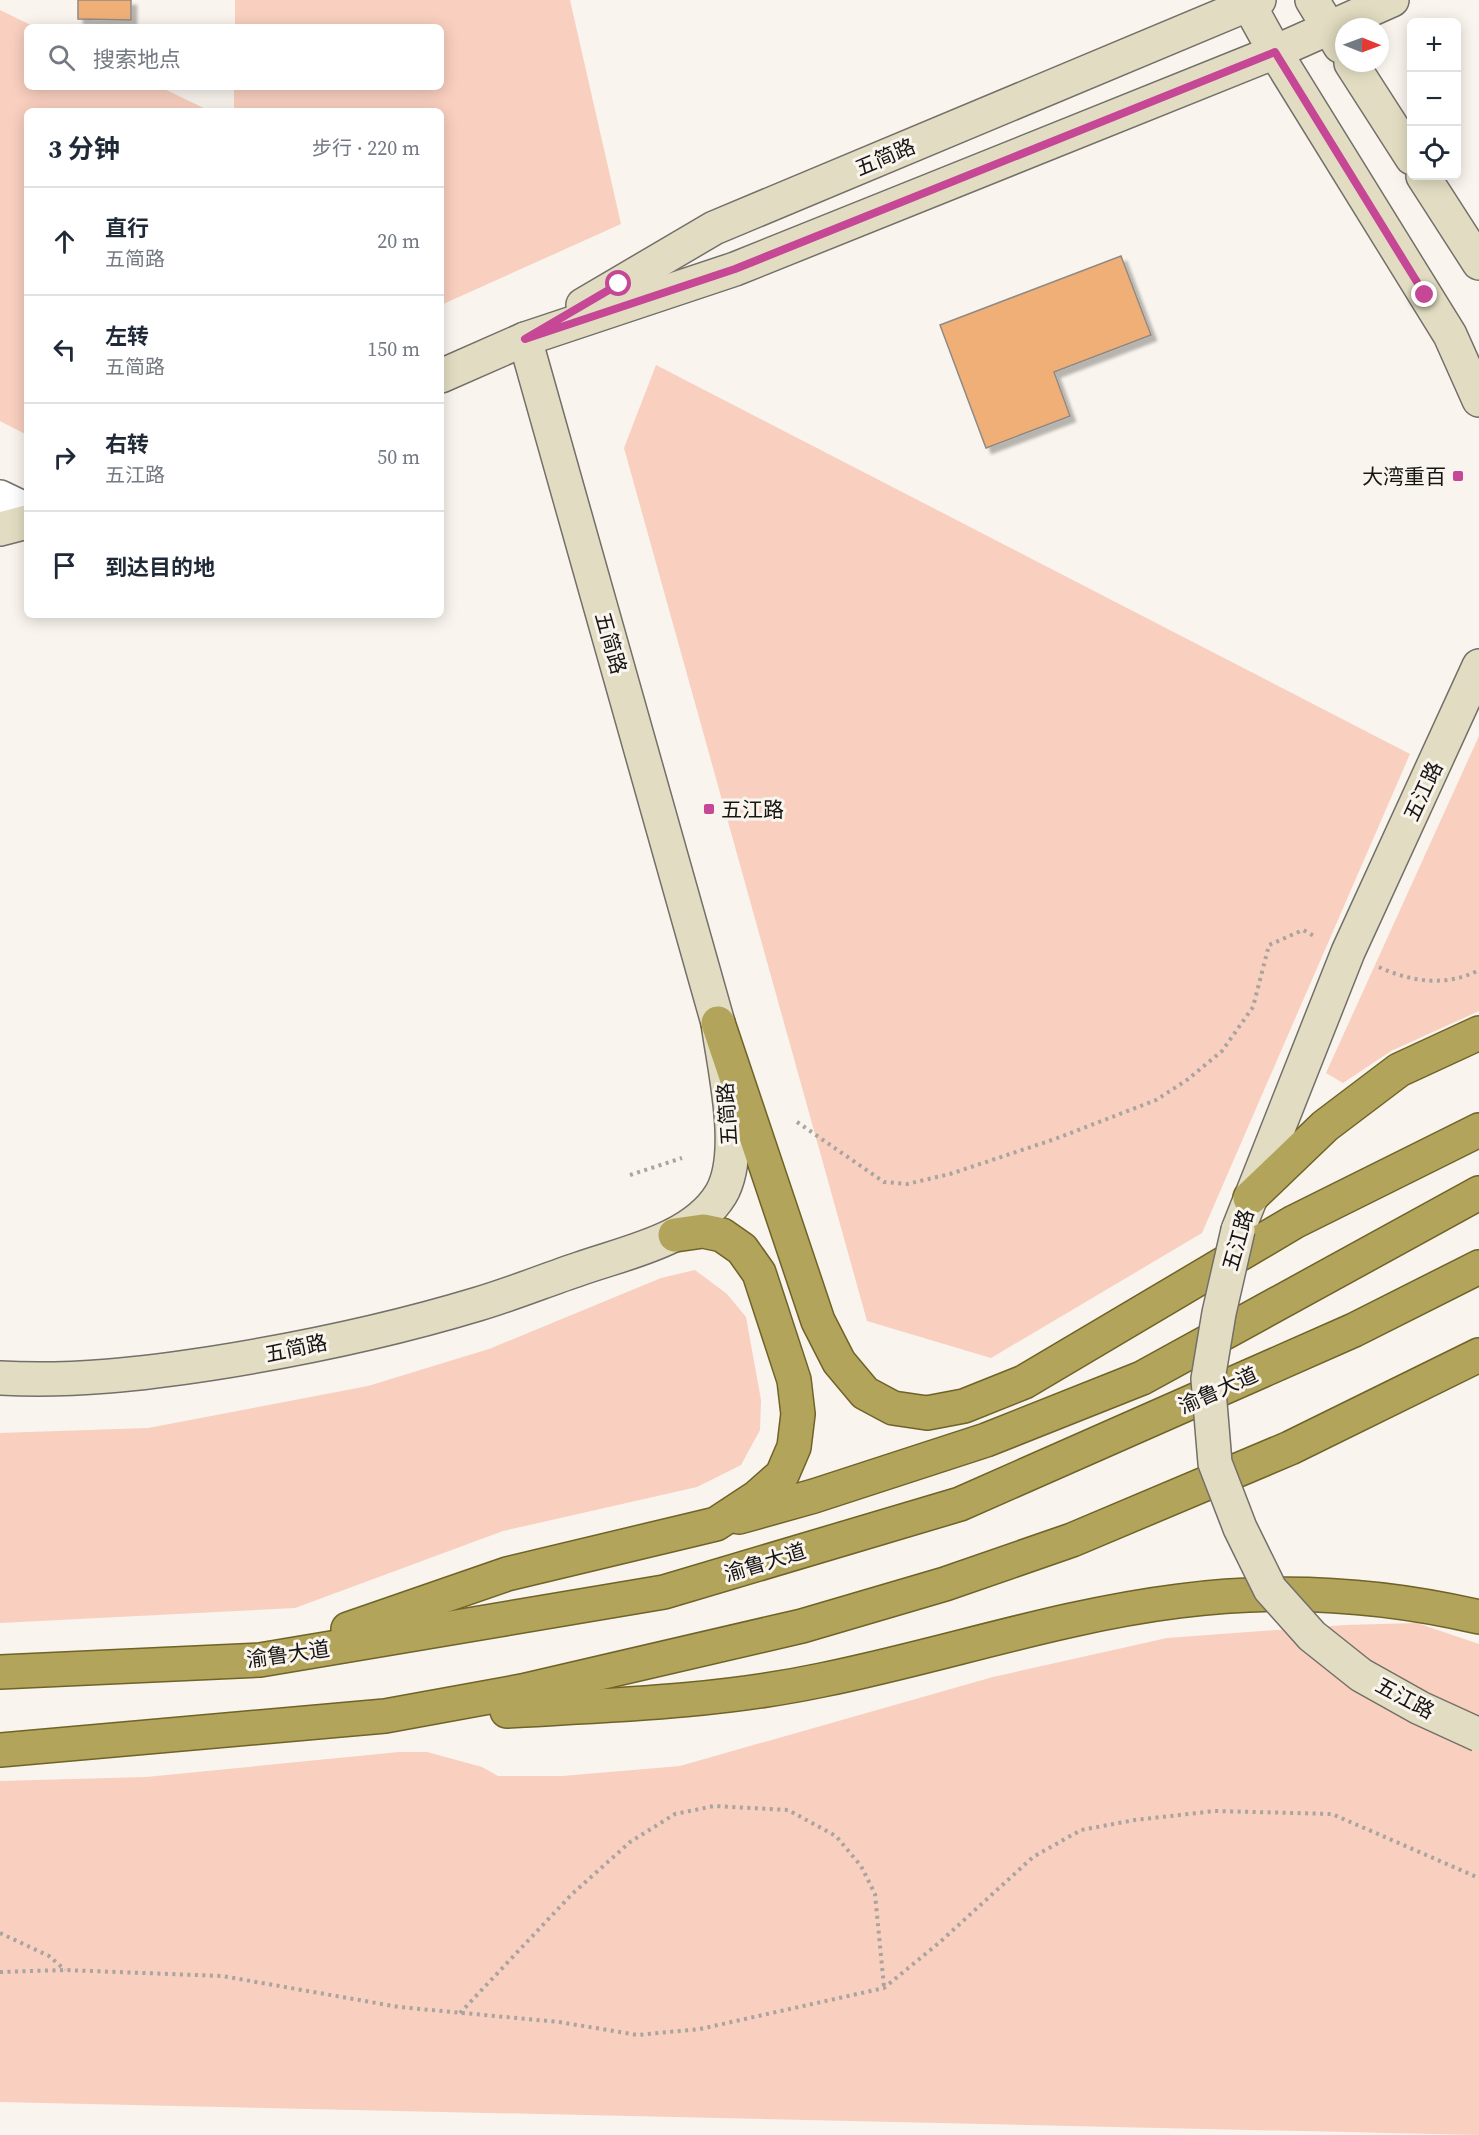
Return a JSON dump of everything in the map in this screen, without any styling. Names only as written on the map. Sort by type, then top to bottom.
[{"type":"highway","points":[[718,1023],[818,1321],[839,1362],[865,1393],[893,1408],[927,1413],[964,1406],[1024,1382],[1294,1222],[1479,1130]]},
{"type":"highway","points":[[1250,1198],[1325,1126],[1399,1070],[1479,1033]]},
{"type":"highway","points":[[260,1660],[507,1574],[716,1524],[814,1496],[986,1440],[1142,1378],[1479,1192]]},
{"type":"highway","points":[[675,1235],[703,1231],[722,1235],[742,1249],[759,1273],[794,1380],[798,1414],[794,1447],[782,1475],[757,1497],[716,1524]]},
{"type":"highway","name":"渝鲁大道","points":[[0,1672],[260,1660],[664,1592],[960,1504],[1354,1330],[1479,1267]]},
{"type":"highway","points":[[386,1716],[522,1691],[650,1662],[802,1626],[945,1584],[1072,1540],[1181,1496],[1290,1448],[1479,1355]]},
{"type":"highway","points":[[0,1750],[386,1716],[667,1703],[747,1694],[823,1680],[1058,1623],[1180,1601],[1241,1596],[1314,1594],[1432,1606],[1479,1617]]},
{"type":"main road","points":[[1312,0],[1335,38]]},
{"type":"main road","name":"五简路","points":[[1367,18],[1392,0]]},
{"type":"main road","points":[[1252,2],[1275,52],[1450,335],[1479,400]]},
{"type":"main road","name":"五简路","points":[[525,339],[714,228],[1252,2]]},
{"type":"main road","name":"五简路","points":[[444,375],[525,339],[735,269],[1275,52],[1335,40]]},
{"type":"main road","points":[[1357,72],[1407,150]]},
{"type":"main road","points":[[1426,180],[1479,263]]},
{"type":"main road","name":"五简路","points":[[0,1378],[132,1376],[251,1357],[356,1335],[478,1304],[675,1235],[705,1214],[721,1193],[729,1168],[732,1136],[718,1023],[525,339]]},
{"type":"main road","points":[[0,529],[24,523]]},
{"type":"main road","name":"五江路","points":[[1479,666],[1348,952],[1250,1198],[1238,1230],[1219,1313],[1208,1379],[1215,1463],[1240,1528],[1270,1588],[1312,1636],[1361,1675],[1420,1708],[1479,1735]]},
{"type":"street","points":[[0,497],[24,509]]},
{"type":"path","points":[[797,1122],[884,1182],[907,1184],[950,1174],[1055,1139],[1156,1100],[1187,1080],[1221,1051],[1253,1007],[1269,945],[1303,930]]},
{"type":"path","points":[[1377,966],[1394,974],[1443,982],[1467,977],[1479,970]]},
{"type":"path","points":[[630,1175],[682,1158]]},
{"type":"path","points":[[460,2013],[572,1894],[630,1842],[675,1814],[714,1806],[788,1810],[836,1836],[861,1866],[875,1894],[884,1988]]},
{"type":"path","points":[[0,1972],[66,1970],[222,1976],[399,2007],[559,2022],[638,2035],[700,2029],[884,1988],[940,1942],[1033,1857],[1081,1830],[1215,1811],[1332,1814],[1479,1878]]},
{"type":"path","points":[[0,1933],[49,1956],[66,1970]]},
{"type":"shaded area","points":[[235,0],[570,0],[621,224],[444,304],[444,108],[234,108],[234,90],[444,90],[444,24],[235,24]]},
{"type":"shaded area","points":[[0,10],[29,24],[24,24],[24,90],[166,90],[204,108],[24,108],[24,433],[0,421]]},
{"type":"shaded area","points":[[656,365],[1410,754],[1202,1233],[991,1358],[867,1321],[624,448]]},
{"type":"shaded area","points":[[1479,736],[1479,1011],[1391,1051],[1343,1083],[1326,1073]]},
{"type":"shaded area","points":[[695,1270],[727,1294],[746,1317],[761,1400],[760,1430],[741,1465],[697,1487],[503,1531],[295,1608],[0,1623],[0,1433],[148,1428],[368,1386],[489,1349],[661,1278]]},
{"type":"shaded area","points":[[1417,1623],[1479,1644],[1479,2135],[0,2102],[0,1781],[146,1777],[399,1752],[427,1752],[482,1767],[498,1776],[562,1776],[680,1766],[993,1677],[1167,1638],[1345,1625]]},
{"type":"building","points":[[78,0],[131,0],[131,20],[78,19]]},
{"type":"building","points":[[1121,256],[1151,335],[1054,372],[1070,416],[986,448],[940,325]]},
{"type":"place","name":"大湾重百","points":[[1458,476]]},
{"type":"place","name":"五江路","points":[[709,809]]},
{"type":"route","points":[[619,284],[525,339],[735,269],[1275,52],[1425,295]]}]
